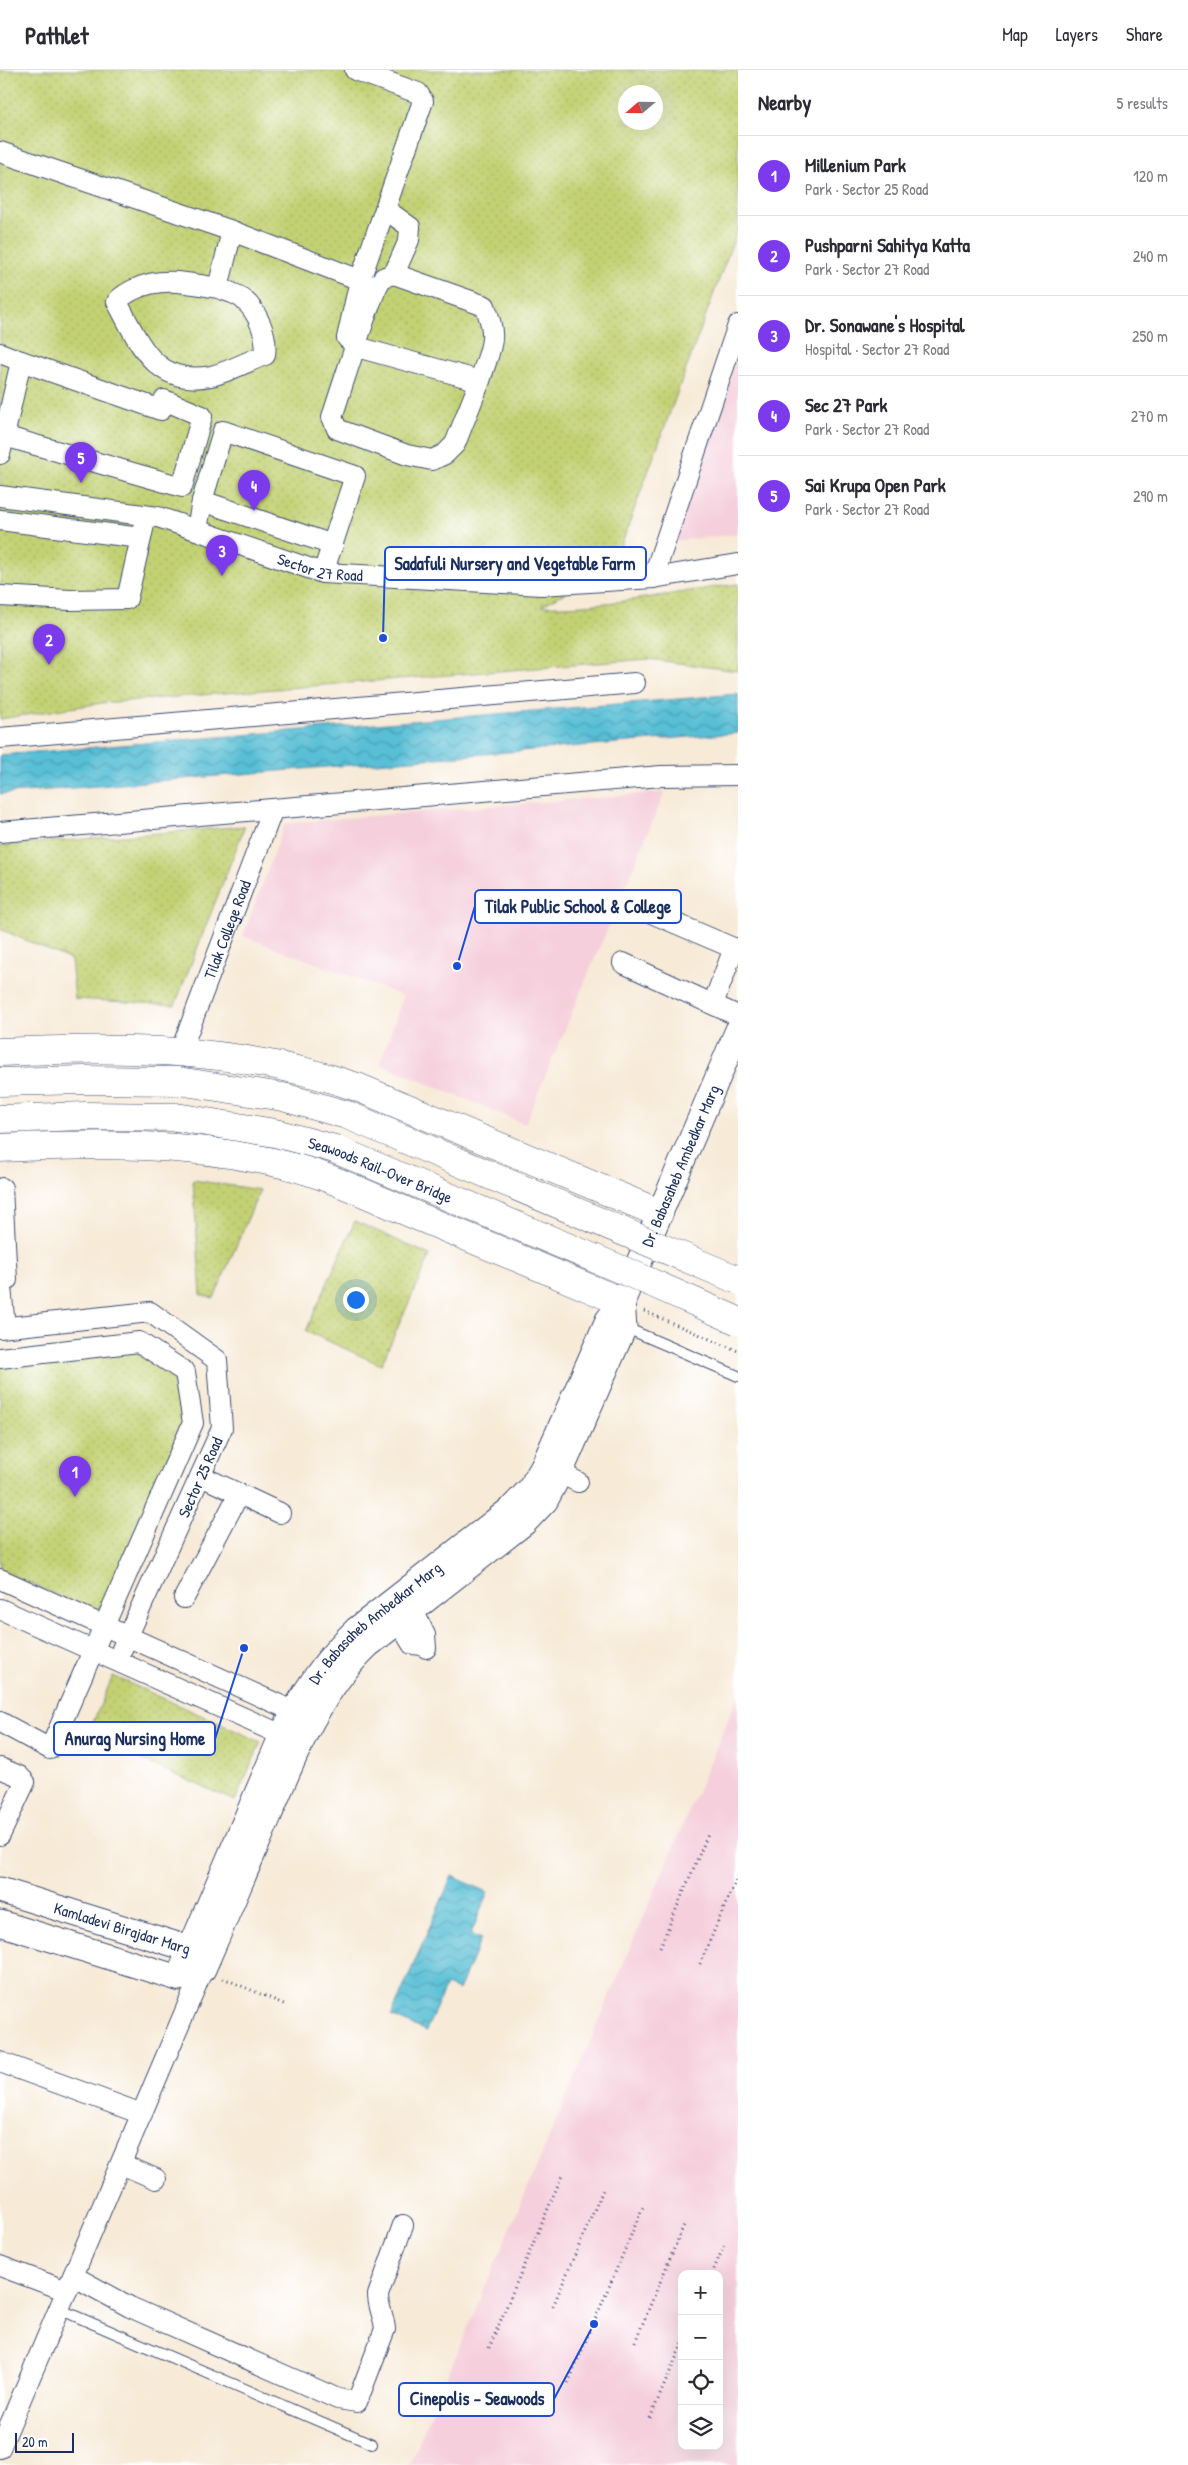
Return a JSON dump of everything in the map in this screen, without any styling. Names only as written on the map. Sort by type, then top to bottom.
[{"type":"main road","points":[[0,1052],[86,1049],[181,1050],[267,1063],[342,1082],[659,1213]]},
{"type":"main road","points":[[0,1082],[85,1080],[178,1081],[268,1094],[347,1115],[738,1280]]},
{"type":"main road","name":"Seawoods Rail-Over Bridge","points":[[0,1119],[84,1116],[176,1117],[275,1133],[335,1150],[634,1275],[738,1321]]},
{"type":"main road","points":[[0,1148],[84,1145],[173,1146],[208,1150],[288,1166],[338,1182],[623,1315]]},
{"type":"street","points":[[355,70],[418,93],[423,101],[360,280],[347,338],[357,347],[480,381]]},
{"type":"street","points":[[0,152],[232,231],[360,280]]},
{"type":"street","points":[[385,209],[410,227],[409,240],[394,274]]},
{"type":"street","points":[[218,288],[232,231]]},
{"type":"street","points":[[394,274],[485,306],[492,324],[494,336],[480,381],[455,444],[432,460],[407,455],[337,429],[332,417],[375,290],[383,278],[394,274]]},
{"type":"street","points":[[164,280],[218,288],[241,298],[254,311],[267,342],[265,355],[210,376],[178,376],[157,367],[142,347],[117,302],[120,296],[145,284],[164,280]]},
{"type":"street","points":[[653,578],[738,325]]},
{"type":"street","points":[[0,353],[161,410],[164,400],[202,416],[182,487],[2,445],[21,361]]},
{"type":"street","points":[[197,530],[202,501],[223,431],[355,476],[323,573]]},
{"type":"street","name":"Sector 27 Road","points":[[0,496],[174,521],[323,573],[541,585],[653,578],[738,564]]},
{"type":"street","points":[[202,501],[333,545]]},
{"type":"street","points":[[0,596],[70,600],[127,599],[146,516]]},
{"type":"street","points":[[0,520],[141,538]]},
{"type":"street","points":[[0,738],[635,683]]},
{"type":"street","points":[[0,832],[661,776],[738,775]]},
{"type":"street","name":"Tilak College Road","points":[[181,1050],[273,809]]},
{"type":"street","points":[[642,909],[736,949],[713,1004]]},
{"type":"street","points":[[623,963],[738,1016]]},
{"type":"street","name":"Dr. Babasaheb Ambedkar Marg","points":[[196,1959],[282,1735],[299,1720],[349,1663],[368,1645],[525,1522],[569,1478],[659,1213],[738,1030]]},
{"type":"street","points":[[2,1188],[7,1280],[0,1287],[2,1328]]},
{"type":"street","name":"Sector 25 Road","points":[[2,1328],[150,1312],[217,1360],[222,1428],[117,1660]]},
{"type":"street","name":"Dr. Babasaheb Ambedkar Marg","points":[[196,1959],[299,1720],[315,1676],[342,1643],[512,1508],[530,1489],[543,1466],[608,1320],[623,1315]]},
{"type":"street","points":[[160,1356],[175,1331]]},
{"type":"street","name":"Sector 25 Road","points":[[0,1358],[139,1342],[185,1372],[193,1423],[50,1749],[0,1722]]},
{"type":"street","points":[[201,1476],[280,1513]]},
{"type":"street","points":[[184,1598],[239,1494]]},
{"type":"street","points":[[0,1580],[128,1637],[299,1720]]},
{"type":"street","points":[[0,1608],[282,1735]]},
{"type":"street","points":[[406,1616],[425,1635],[425,1647]]},
{"type":"street","points":[[0,1768],[19,1776],[25,1782],[0,1835]]},
{"type":"street","name":"Kamladevi Birajdar Marg","points":[[0,1890],[196,1959],[178,1978],[0,1923]]},
{"type":"street","points":[[0,2448],[190,2000],[196,1959]]},
{"type":"street","points":[[178,1978],[190,2000]]},
{"type":"street","points":[[0,2062],[142,2114]]},
{"type":"street","points":[[121,2164],[156,2179]]},
{"type":"street","points":[[0,2266],[66,2292],[130,2307],[338,2399],[357,2402],[385,2329],[384,2320],[378,2306],[378,2294],[404,2225]]},
{"type":"lane","points":[[623,1315],[738,1376]]},
{"type":"lane","points":[[66,2292],[372,2444]]},
{"type":"path","points":[[623,1315],[738,1351]]},
{"type":"path","points":[[660,1947],[709,1832]]},
{"type":"path","points":[[700,1964],[738,1875]]},
{"type":"path","points":[[245,1987],[286,2005]]},
{"type":"path","points":[[489,2348],[563,2173]]},
{"type":"path","points":[[553,2306],[603,2190]]},
{"type":"path","points":[[568,2382],[643,2207]]},
{"type":"path","points":[[634,2342],[684,2225]]},
{"type":"path","points":[[714,2270],[725,2243]]},
{"type":"path","points":[[650,2418],[678,2353]]},
{"type":"shaded area","points":[[738,353],[738,534],[672,541]]},
{"type":"shaded area","points":[[665,792],[525,1124],[380,1064],[403,996],[243,936],[285,823]]},
{"type":"shaded area","points":[[738,1696],[738,2465],[409,2465]]},
{"type":"green space","points":[[0,70],[738,70],[738,228],[620,548],[610,568],[541,606],[590,605],[738,584],[738,671],[648,659],[102,703],[0,719]]},
{"type":"green space","points":[[245,826],[175,1005],[75,999],[71,960],[0,929],[0,846]]},
{"type":"green space","points":[[193,1180],[260,1190],[214,1298],[201,1295]]},
{"type":"green space","points":[[355,1221],[430,1255],[381,1365],[306,1331]]},
{"type":"green space","points":[[137,1352],[175,1376],[183,1424],[99,1614],[0,1570],[0,1367]]},
{"type":"green space","points":[[113,1676],[261,1742],[235,1801],[87,1736]]},
{"type":"water","points":[[738,694],[738,733],[0,794],[0,755]]},
{"type":"water","points":[[452,1876],[488,1892],[471,1934],[481,1939],[459,1990],[446,1985],[426,2031],[391,2016]]},
{"type":"place","name":"Sai Krupa Open Park","points":[[81,483]]},
{"type":"place","name":"Sec 27 Park","points":[[254,511]]},
{"type":"place","name":"Dr. Sonawane's Hospital","points":[[222,576]]},
{"type":"place","name":"Sadafuli Nursery and Vegetable Farm","points":[[383,638]]},
{"type":"place","name":"Pushparni Sahitya Katta","points":[[49,665]]},
{"type":"place","name":"Tilak Public School & College","points":[[457,966]]},
{"type":"place","name":"Millenium Park","points":[[75,1497]]},
{"type":"place","name":"Anurag Nursing Home","points":[[244,1648]]},
{"type":"place","name":"Cinepolis - Seawoods","points":[[594,2324]]}]
